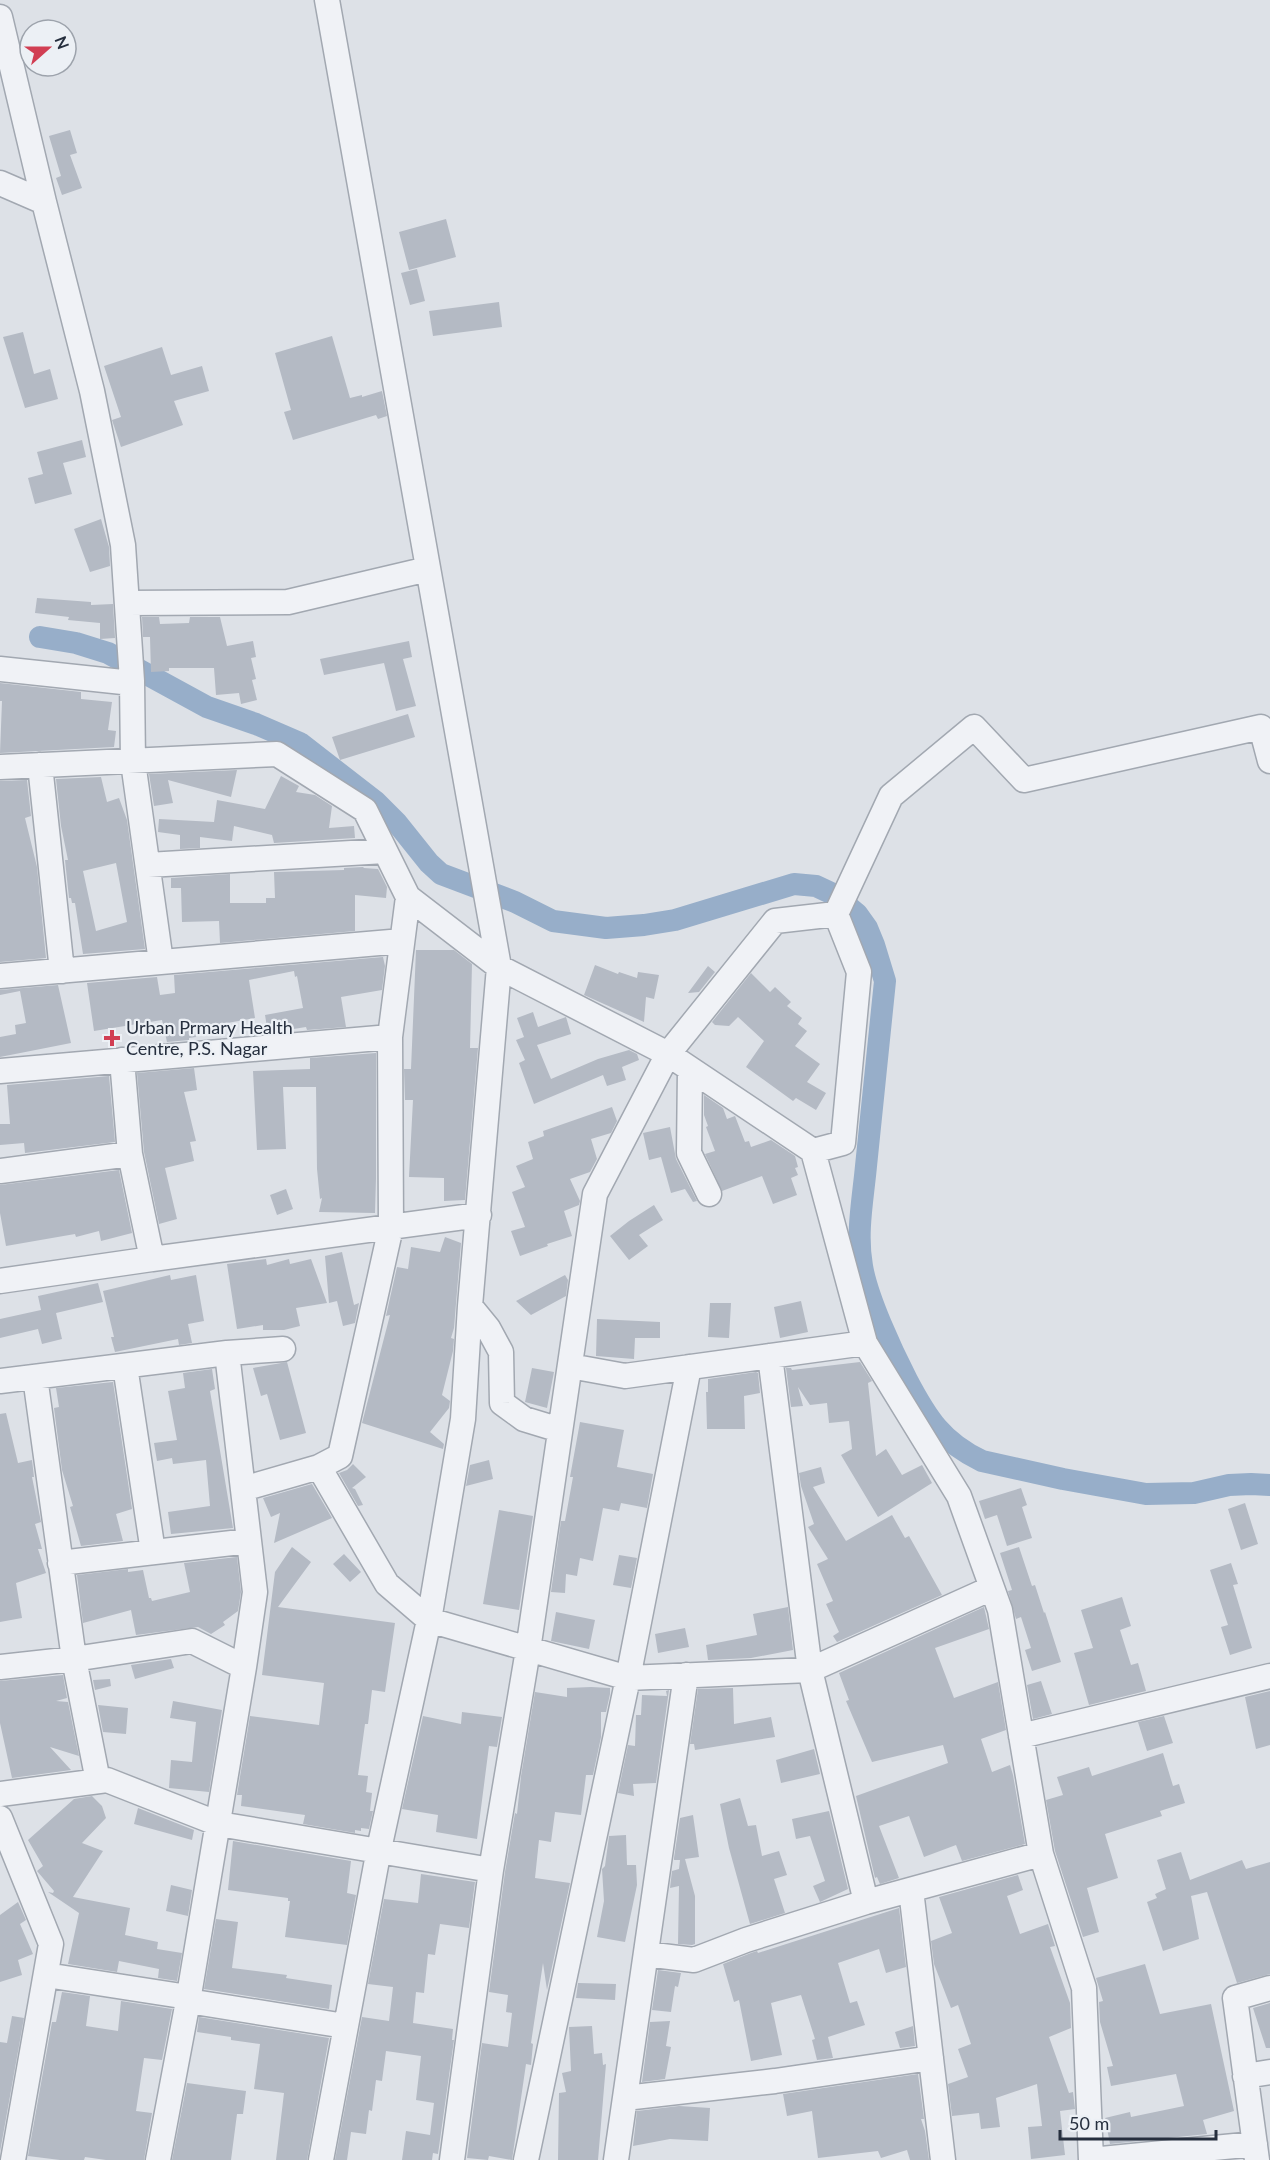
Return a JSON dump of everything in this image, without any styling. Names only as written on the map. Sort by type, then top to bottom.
[{"type":"street","points":[[321,2160],[379,1849],[429,1620],[463,1419],[470,1306],[499,967],[327,0]]},
{"type":"street","points":[[0,17],[92,391],[123,545],[132,682],[133,762],[161,962]]},
{"type":"street","points":[[0,183],[44,202]]},
{"type":"street","points":[[127,608],[288,602],[428,569]]},
{"type":"street","points":[[0,669],[132,682]]},
{"type":"street","points":[[813,1151],[843,1143],[860,972],[836,913],[891,796],[974,727],[1024,780],[1261,727],[1270,761]]},
{"type":"street","points":[[0,767],[277,754],[365,810],[408,897],[499,967],[668,1054],[813,1151],[866,1343],[959,1496],[1000,1610],[1041,1854],[1084,1989],[1091,2160],[1256,2152],[1235,1998],[1270,1988]]},
{"type":"street","points":[[40,765],[62,970]]},
{"type":"street","points":[[147,865],[385,851]]},
{"type":"street","points":[[243,1489],[319,1467],[340,1456],[391,1227],[390,1037],[408,897]]},
{"type":"street","points":[[452,2160],[491,1870],[528,1650],[595,1194],[668,1054],[775,921],[836,913]]},
{"type":"street","points":[[0,976],[402,941]]},
{"type":"street","points":[[0,1071],[390,1037]]},
{"type":"street","points":[[122,1060],[130,1154],[152,1259]]},
{"type":"street","points":[[690,1069],[689,1153],[709,1194]]},
{"type":"street","points":[[0,1171],[130,1154]]},
{"type":"street","points":[[0,1281],[479,1215]]},
{"type":"street","points":[[470,1306],[488,1328],[501,1352],[502,1403],[524,1419],[560,1430]]},
{"type":"street","points":[[570,1366],[625,1376],[866,1343]]},
{"type":"street","points":[[0,1381],[226,1353],[283,1349]]},
{"type":"street","points":[[158,2160],[188,1999],[255,1592],[226,1353]]},
{"type":"street","points":[[770,1356],[810,1670],[866,1902]]},
{"type":"street","points":[[125,1366],[153,1552]]},
{"type":"street","points":[[526,2160],[628,1678],[689,1367]]},
{"type":"street","points":[[35,1377],[74,1659],[98,1781]]},
{"type":"street","points":[[319,1467],[387,1584],[429,1620],[628,1678],[810,1670],[992,1588]]},
{"type":"street","points":[[60,1563],[249,1541]]},
{"type":"street","points":[[0,1667],[74,1659],[192,1641],[244,1667]]},
{"type":"street","points":[[616,2160],[686,1675]]},
{"type":"street","points":[[1021,1736],[1270,1676]]},
{"type":"street","points":[[0,1794],[107,1780],[218,1822],[491,1870]]},
{"type":"street","points":[[0,1818],[51,1944],[13,2160]]},
{"type":"street","points":[[646,1954],[694,1960],[746,1940],[866,1902],[1041,1854]]},
{"type":"street","points":[[911,1890],[943,2160]]},
{"type":"street","points":[[46,1975],[345,2026]]},
{"type":"street","points":[[625,2098],[931,2058]]},
{"type":"street","points":[[1245,2076],[1270,2072]]},
{"type":"building","points":[[70,130],[77,153],[70,155],[82,188],[62,195],[56,178],[61,176],[49,136]]},
{"type":"building","points":[[446,219],[456,257],[409,270],[399,232]]},
{"type":"building","points":[[417,269],[425,301],[410,305],[401,273]]},
{"type":"building","points":[[499,302],[502,327],[433,336],[429,311]]},
{"type":"building","points":[[23,332],[34,374],[50,369],[58,399],[25,408],[3,337]]},
{"type":"building","points":[[332,336],[350,398],[382,391],[387,416],[378,419],[376,415],[293,440],[284,412],[291,410],[275,353]]},
{"type":"building","points":[[162,347],[171,375],[202,366],[209,391],[174,401],[183,425],[121,447],[112,420],[121,417],[104,366]]},
{"type":"building","points":[[82,440],[86,457],[63,463],[72,494],[35,504],[28,478],[43,474],[37,452]]},
{"type":"building","points":[[101,519],[109,547],[110,566],[90,572],[74,529]]},
{"type":"building","points":[[37,598],[91,602],[91,605],[113,604],[115,638],[100,639],[100,623],[68,620],[69,617],[35,613]]},
{"type":"building","points":[[142,617],[159,617],[160,624],[189,623],[190,617],[220,617],[227,646],[253,641],[256,657],[251,658],[256,679],[252,680],[257,700],[241,704],[239,693],[216,695],[214,668],[169,668],[169,671],[151,672],[150,637],[143,637]]},
{"type":"building","points":[[409,641],[412,657],[403,659],[416,706],[396,711],[384,663],[324,675],[320,659]]},
{"type":"building","points":[[0,683],[81,692],[81,699],[112,702],[108,730],[116,731],[114,747],[0,753],[2,701],[0,701]]},
{"type":"building","points":[[408,714],[415,737],[340,760],[332,737]]},
{"type":"building","points":[[237,770],[231,797],[168,780],[173,803],[154,806],[149,774]]},
{"type":"building","points":[[281,776],[299,786],[296,792],[315,795],[332,806],[329,828],[354,826],[355,838],[274,843],[272,835],[234,826],[232,841],[200,837],[200,848],[180,849],[180,835],[158,832],[159,819],[214,822],[217,800],[265,809]]},
{"type":"building","points":[[101,777],[107,802],[119,798],[127,820],[145,949],[83,954],[75,903],[72,903],[69,898],[65,860],[68,860],[61,826],[56,779]],"holes":[[[116,863],[127,922],[96,931],[83,871]]]},
{"type":"building","points":[[27,780],[31,816],[25,818],[37,867],[46,958],[0,962],[0,781]]},
{"type":"building","points":[[344,868],[378,869],[387,887],[386,898],[355,895],[355,931],[220,943],[219,921],[182,922],[181,888],[171,888],[171,878],[230,874],[230,903],[266,903],[266,898],[275,898],[274,872],[344,870]]},
{"type":"building","points":[[416,950],[454,950],[472,964],[470,1048],[478,1048],[465,1200],[444,1201],[444,1178],[409,1177],[413,1100],[405,1100],[404,1069],[411,1069]]},
{"type":"building","points":[[383,957],[385,966],[382,990],[341,997],[346,1027],[307,1030],[306,1027],[268,1033],[265,1015],[303,1008],[294,971],[249,980],[255,1018],[194,1029],[196,1037],[189,1038],[189,1040],[167,1042],[162,1020],[94,1031],[87,983],[157,977],[160,995],[175,993],[174,975]]},
{"type":"building","points":[[595,965],[637,978],[638,972],[659,975],[654,999],[646,997],[644,1022],[584,995]]},
{"type":"building","points":[[708,966],[715,972],[699,992],[688,993]]},
{"type":"building","points":[[751,973],[770,992],[775,987],[791,1002],[787,1006],[802,1018],[798,1024],[807,1031],[795,1046],[820,1064],[807,1082],[826,1093],[816,1110],[796,1098],[793,1101],[746,1067],[764,1041],[738,1017],[729,1026],[715,1025],[712,1022]]},
{"type":"building","points":[[58,985],[71,1043],[0,1057],[0,1037],[16,1034],[15,1025],[26,1023],[20,991],[0,995],[0,990]]},
{"type":"building","points":[[533,1012],[538,1027],[566,1017],[571,1034],[537,1045],[551,1079],[598,1059],[629,1050],[637,1054],[639,1060],[622,1067],[626,1080],[607,1086],[603,1075],[534,1104],[519,1063],[525,1060],[516,1040],[524,1037],[517,1018]]},
{"type":"building","points":[[376,1053],[375,1213],[319,1212],[322,1198],[320,1199],[317,1169],[316,1087],[283,1087],[286,1149],[257,1150],[253,1071],[310,1069],[310,1058]]},
{"type":"building","points":[[194,1068],[197,1090],[184,1092],[196,1141],[190,1142],[194,1161],[165,1168],[177,1219],[159,1224],[144,1152],[137,1073]]},
{"type":"building","points":[[109,1076],[115,1142],[25,1153],[24,1143],[0,1145],[0,1124],[10,1124],[7,1085]]},
{"type":"building","points":[[704,1095],[723,1108],[727,1119],[735,1116],[745,1142],[749,1141],[751,1147],[771,1140],[795,1156],[798,1167],[795,1168],[798,1175],[791,1178],[797,1195],[773,1204],[762,1176],[722,1191],[705,1154],[715,1151],[706,1127],[708,1126],[704,1115]]},
{"type":"building","points":[[612,1107],[617,1121],[611,1133],[591,1139],[597,1159],[590,1172],[570,1179],[580,1201],[579,1205],[564,1211],[572,1236],[520,1256],[511,1231],[525,1227],[512,1192],[525,1187],[516,1166],[533,1159],[528,1142],[544,1136],[543,1131]]},
{"type":"building","points":[[670,1127],[676,1159],[697,1201],[693,1202],[685,1189],[671,1193],[661,1157],[649,1160],[643,1133]]},
{"type":"building","points":[[119,1170],[132,1233],[101,1241],[99,1231],[76,1237],[75,1234],[6,1246],[0,1213],[0,1185]]},
{"type":"building","points":[[286,1189],[293,1209],[277,1215],[270,1195]]},
{"type":"building","points":[[654,1205],[663,1220],[639,1235],[648,1246],[629,1260],[610,1236]]},
{"type":"building","points":[[445,1237],[461,1243],[454,1328],[451,1338],[454,1339],[453,1351],[442,1395],[450,1401],[449,1408],[430,1432],[444,1444],[443,1449],[362,1423],[390,1315],[386,1316],[397,1267],[408,1269],[411,1247],[440,1252]]},
{"type":"building","points":[[342,1252],[354,1305],[359,1303],[355,1323],[343,1326],[337,1301],[329,1303],[325,1256]]},
{"type":"building","points":[[266,1259],[267,1265],[289,1259],[290,1264],[311,1259],[327,1303],[296,1308],[300,1326],[284,1330],[263,1330],[263,1325],[237,1329],[227,1264]]},
{"type":"building","points":[[170,1275],[171,1280],[196,1275],[204,1321],[188,1324],[192,1343],[179,1345],[178,1339],[115,1352],[111,1337],[114,1337],[103,1291]]},
{"type":"building","points":[[565,1275],[568,1280],[566,1296],[531,1315],[516,1301]]},
{"type":"building","points":[[98,1283],[103,1302],[56,1313],[62,1339],[42,1344],[38,1329],[0,1338],[0,1319],[41,1310],[38,1296]]},
{"type":"building","points":[[801,1301],[808,1332],[780,1338],[774,1307]]},
{"type":"building","points":[[710,1303],[731,1303],[729,1338],[708,1337]]},
{"type":"building","points":[[597,1319],[660,1322],[660,1338],[635,1338],[634,1359],[596,1356]]},
{"type":"building","points":[[287,1362],[306,1433],[280,1440],[267,1394],[261,1396],[253,1368]]},
{"type":"building","points":[[860,1362],[872,1381],[868,1383],[876,1456],[886,1449],[902,1475],[922,1465],[932,1483],[878,1517],[841,1455],[852,1449],[849,1421],[829,1423],[827,1403],[810,1405],[798,1387],[803,1406],[791,1407],[786,1368],[792,1370]]},
{"type":"building","points":[[532,1368],[554,1372],[547,1408],[525,1402]]},
{"type":"building","points":[[212,1369],[215,1389],[210,1391],[233,1528],[171,1534],[168,1512],[210,1506],[206,1460],[173,1464],[172,1458],[157,1461],[154,1443],[177,1440],[168,1391],[185,1388],[183,1373]]},
{"type":"building","points":[[756,1372],[760,1393],[744,1396],[745,1429],[707,1429],[708,1379]]},
{"type":"building","points":[[113,1382],[132,1509],[116,1514],[123,1541],[81,1546],[70,1507],[73,1506],[62,1470],[54,1408],[59,1407],[56,1388]]},
{"type":"building","points":[[6,1413],[18,1463],[32,1460],[34,1477],[32,1477],[41,1522],[35,1524],[42,1549],[38,1549],[46,1573],[16,1583],[22,1618],[0,1622],[0,1414]]},
{"type":"building","points":[[580,1422],[624,1430],[617,1467],[653,1474],[647,1508],[621,1503],[619,1511],[603,1508],[593,1561],[580,1558],[577,1576],[566,1574],[565,1593],[551,1592],[561,1521],[565,1521],[573,1477],[570,1477]]},
{"type":"building","points":[[489,1460],[493,1479],[466,1486],[470,1465]]},
{"type":"building","points":[[353,1464],[366,1477],[352,1488],[355,1489],[363,1505],[358,1506],[339,1473],[347,1470]]},
{"type":"building","points":[[821,1467],[825,1483],[813,1487],[846,1541],[892,1515],[905,1538],[909,1536],[942,1595],[837,1642],[833,1636],[839,1632],[826,1604],[833,1601],[817,1564],[828,1559],[808,1527],[814,1524],[799,1473]]},
{"type":"building","points":[[312,1484],[332,1518],[274,1543],[280,1513],[271,1517],[263,1498]]},
{"type":"building","points":[[1021,1488],[1027,1505],[1022,1507],[1032,1538],[1007,1546],[997,1515],[985,1519],[979,1501]]},
{"type":"building","points":[[1245,1503],[1258,1544],[1241,1550],[1228,1509]]},
{"type":"building","points":[[499,1510],[533,1516],[519,1610],[483,1604]]},
{"type":"building","points":[[292,1547],[311,1562],[278,1607],[395,1623],[385,1692],[372,1690],[358,1775],[368,1776],[366,1792],[372,1793],[370,1811],[373,1811],[369,1829],[361,1828],[361,1831],[355,1830],[355,1833],[303,1824],[305,1815],[241,1806],[242,1795],[237,1795],[250,1716],[319,1725],[324,1683],[262,1675],[275,1572]]},
{"type":"building","points":[[1019,1547],[1032,1586],[1035,1585],[1045,1612],[1061,1662],[1032,1671],[1025,1650],[1031,1648],[1021,1617],[1016,1619],[1008,1591],[1012,1590],[1000,1553]]},
{"type":"building","points":[[344,1554],[361,1572],[350,1582],[333,1564]]},
{"type":"building","points":[[619,1555],[637,1558],[631,1588],[613,1585]]},
{"type":"building","points":[[237,1557],[241,1592],[238,1611],[223,1622],[225,1625],[211,1634],[198,1627],[136,1635],[131,1610],[83,1623],[77,1575],[128,1569],[128,1572],[143,1570],[149,1598],[152,1601],[190,1592],[184,1563]]},
{"type":"building","points":[[1231,1563],[1238,1584],[1233,1585],[1252,1648],[1230,1655],[1221,1627],[1228,1625],[1210,1570]]},
{"type":"building","points":[[1122,1597],[1131,1626],[1120,1630],[1131,1665],[1138,1663],[1146,1691],[1089,1705],[1074,1653],[1093,1648],[1081,1610]]},
{"type":"building","points":[[788,1607],[793,1650],[751,1658],[708,1660],[706,1645],[757,1635],[753,1614]]},
{"type":"building","points":[[984,1607],[989,1629],[935,1648],[954,1698],[998,1682],[1006,1730],[981,1739],[992,1772],[1010,1765],[1025,1844],[962,1861],[956,1845],[924,1857],[909,1816],[879,1826],[899,1878],[880,1884],[877,1877],[875,1878],[856,1796],[948,1763],[943,1745],[872,1762],[846,1701],[849,1700],[839,1673]]},
{"type":"building","points":[[556,1612],[595,1620],[589,1649],[551,1641]]},
{"type":"building","points":[[685,1628],[689,1647],[658,1653],[655,1634]]},
{"type":"building","points":[[171,1659],[174,1668],[135,1679],[131,1665]]},
{"type":"building","points":[[63,1675],[67,1698],[56,1701],[68,1702],[79,1756],[50,1747],[71,1770],[12,1778],[0,1723],[0,1681]]},
{"type":"building","points":[[110,1679],[111,1686],[95,1690],[93,1680]]},
{"type":"building","points":[[1041,1681],[1052,1714],[1033,1719],[1027,1685]]},
{"type":"building","points":[[567,1688],[610,1688],[610,1694],[606,1712],[601,1712],[601,1737],[593,1775],[586,1775],[581,1815],[555,1812],[551,1842],[539,1840],[535,1878],[570,1883],[547,1990],[543,1963],[531,2043],[533,2044],[531,2065],[526,2064],[512,2160],[489,2156],[488,2160],[467,2158],[482,2043],[508,2047],[512,2013],[506,2012],[508,1995],[489,1992],[505,1872],[515,1813],[517,1814],[535,1692],[567,1697]]},
{"type":"building","points":[[733,1688],[734,1724],[771,1717],[775,1737],[695,1750],[694,1744],[690,1744],[698,1689]]},
{"type":"building","points":[[669,1690],[656,1783],[633,1784],[634,1796],[618,1793],[628,1745],[635,1746],[636,1715],[641,1715],[642,1695],[667,1696],[666,1691]]},
{"type":"building","points":[[1270,1691],[1270,1745],[1256,1749],[1245,1697]]},
{"type":"building","points":[[173,1701],[222,1710],[209,1792],[169,1788],[171,1760],[192,1762],[196,1722],[170,1718]]},
{"type":"building","points":[[98,1705],[128,1708],[126,1734],[103,1732]]},
{"type":"building","points":[[462,1712],[502,1717],[497,1747],[489,1746],[477,1839],[436,1832],[438,1815],[402,1809],[423,1716],[461,1724]]},
{"type":"building","points":[[1164,1716],[1173,1743],[1147,1751],[1138,1722]]},
{"type":"building","points":[[814,1749],[820,1774],[781,1783],[776,1760]]},
{"type":"building","points":[[1163,1753],[1173,1786],[1179,1784],[1185,1803],[1160,1811],[1162,1816],[1105,1834],[1118,1878],[1087,1888],[1099,1932],[1083,1937],[1055,1851],[1046,1800],[1063,1795],[1057,1777],[1089,1767],[1092,1776]]},
{"type":"building","points":[[92,1796],[102,1806],[106,1818],[82,1843],[103,1851],[73,1897],[130,1908],[125,1935],[158,1942],[157,1949],[182,1953],[177,1981],[158,1978],[159,1969],[119,1961],[117,1972],[68,1964],[79,1913],[48,1892],[53,1893],[54,1891],[37,1871],[43,1866],[28,1840],[74,1799]]},
{"type":"building","points":[[740,1798],[748,1826],[756,1825],[762,1856],[779,1851],[787,1875],[774,1879],[785,1913],[750,1924],[729,1848],[720,1804]]},
{"type":"building","points":[[138,1808],[194,1830],[192,1840],[134,1824]]},
{"type":"building","points":[[829,1811],[848,1889],[820,1902],[813,1886],[825,1881],[810,1836],[796,1839],[792,1819]]},
{"type":"building","points":[[693,1815],[699,1857],[685,1859],[695,1896],[695,1944],[692,1945],[678,1944],[679,1886],[670,1888],[672,1871],[679,1869],[680,1860],[674,1860],[674,1858],[680,1818]]},
{"type":"building","points":[[626,1835],[627,1865],[636,1865],[637,1885],[625,1942],[597,1937],[604,1901],[602,1869],[605,1866],[609,1836]]},
{"type":"building","points":[[233,1841],[351,1861],[347,1893],[356,1895],[347,1945],[285,1937],[290,1901],[288,1898],[228,1890]]},
{"type":"building","points":[[1181,1852],[1190,1880],[1242,1860],[1246,1869],[1270,1862],[1270,1974],[1237,1983],[1207,1892],[1191,1896],[1199,1939],[1163,1951],[1147,1902],[1157,1898],[1155,1894],[1166,1889],[1157,1860]]},
{"type":"building","points":[[421,1874],[475,1882],[469,1928],[440,1924],[435,1955],[428,1954],[424,1993],[416,1992],[413,2023],[453,2029],[452,2040],[454,2040],[438,2154],[433,2153],[432,2160],[402,2160],[406,2131],[430,2135],[434,2103],[416,2100],[421,2056],[386,2051],[382,2081],[376,2080],[366,2134],[351,2132],[347,2160],[335,2160],[362,2017],[389,2021],[393,1987],[368,1984],[384,1899],[418,1903]]},
{"type":"building","points":[[1018,1875],[1023,1890],[1007,1896],[1020,1934],[1048,1924],[1055,1946],[1050,1947],[1070,2003],[1071,2028],[1049,2037],[1069,2093],[1073,2092],[1075,2109],[1060,2111],[1065,2155],[1031,2159],[1028,2127],[1042,2126],[1037,2084],[996,2098],[1000,2127],[981,2129],[979,2113],[952,2116],[948,2084],[968,2077],[958,2049],[971,2044],[958,2005],[951,2008],[934,1964],[931,1941],[952,1933],[939,1897]]},
{"type":"building","points":[[171,1885],[192,1890],[188,1916],[166,1911]]},
{"type":"building","points":[[18,1902],[26,1920],[20,1924],[33,1954],[18,1960],[22,1975],[0,1982],[0,1915]]},
{"type":"building","points":[[899,1908],[906,1967],[886,1973],[879,1949],[838,1963],[850,2003],[857,2001],[865,2025],[828,2037],[833,2058],[817,2060],[812,2040],[815,2039],[801,1995],[771,2003],[782,2055],[751,2061],[739,2000],[734,2002],[723,1964],[757,1951],[758,1953]]},
{"type":"building","points":[[216,1919],[238,1922],[232,1968],[287,1975],[286,1978],[332,1985],[329,2009],[204,1989]]},
{"type":"building","points":[[1145,1964],[1160,2014],[1211,2004],[1234,2111],[1203,2120],[1207,2134],[1110,2144],[1105,2118],[1130,2112],[1131,2117],[1184,2106],[1176,2074],[1111,2086],[1107,2067],[1113,2066],[1100,2022],[1099,2002],[1103,2001],[1096,1978]]},
{"type":"building","points":[[658,1970],[681,1973],[678,1987],[675,1986],[671,2012],[652,2010]]},
{"type":"building","points":[[578,1983],[616,1984],[615,2000],[576,1998]]},
{"type":"building","points":[[62,1992],[90,1996],[86,2026],[118,2031],[121,2001],[172,2009],[162,2060],[144,2058],[136,2111],[152,2113],[144,2160],[106,2160],[85,2157],[84,2160],[60,2160],[28,2156],[52,2022],[56,2022]]},
{"type":"building","points":[[1270,2003],[1270,2048],[1266,2048],[1253,2008]]},
{"type":"building","points":[[12,2016],[24,2018],[0,2152],[0,2042],[7,2043]]},
{"type":"building","points":[[199,2017],[329,2038],[307,2160],[276,2160],[284,2093],[254,2089],[260,2044],[197,2032]]},
{"type":"building","points":[[670,2021],[666,2046],[671,2047],[665,2079],[642,2082],[650,2022]]},
{"type":"building","points":[[592,2026],[594,2054],[602,2053],[603,2065],[606,2064],[598,2160],[558,2160],[559,2093],[566,2092],[562,2073],[571,2071],[569,2027]]},
{"type":"building","points":[[913,2026],[915,2046],[900,2048],[895,2032]]},
{"type":"building","points":[[918,2074],[924,2119],[921,2119],[929,2160],[910,2160],[907,2150],[881,2158],[878,2151],[818,2158],[812,2111],[787,2116],[783,2094]]},
{"type":"building","points":[[187,2083],[246,2091],[243,2114],[237,2114],[231,2160],[172,2160]]},
{"type":"building","points":[[679,2106],[710,2108],[708,2141],[670,2139],[633,2146],[637,2111]]},
{"type":"waterway","points":[[40,637],[76,643],[108,653],[207,707],[256,724],[300,743],[376,802],[441,874],[515,902],[553,921],[606,928],[644,925],[675,920],[794,884],[816,886],[833,894],[857,914],[867,928],[885,981],[861,1216],[862,1266],[874,1308],[887,1339],[907,1380],[937,1428],[956,1446],[982,1461],[1146,1494],[1194,1493],[1229,1485],[1270,1485]]},
{"type":"place","name":"Urban Prmary Health Centre, P.S. Nagar","points":[[112,1038]]}]
